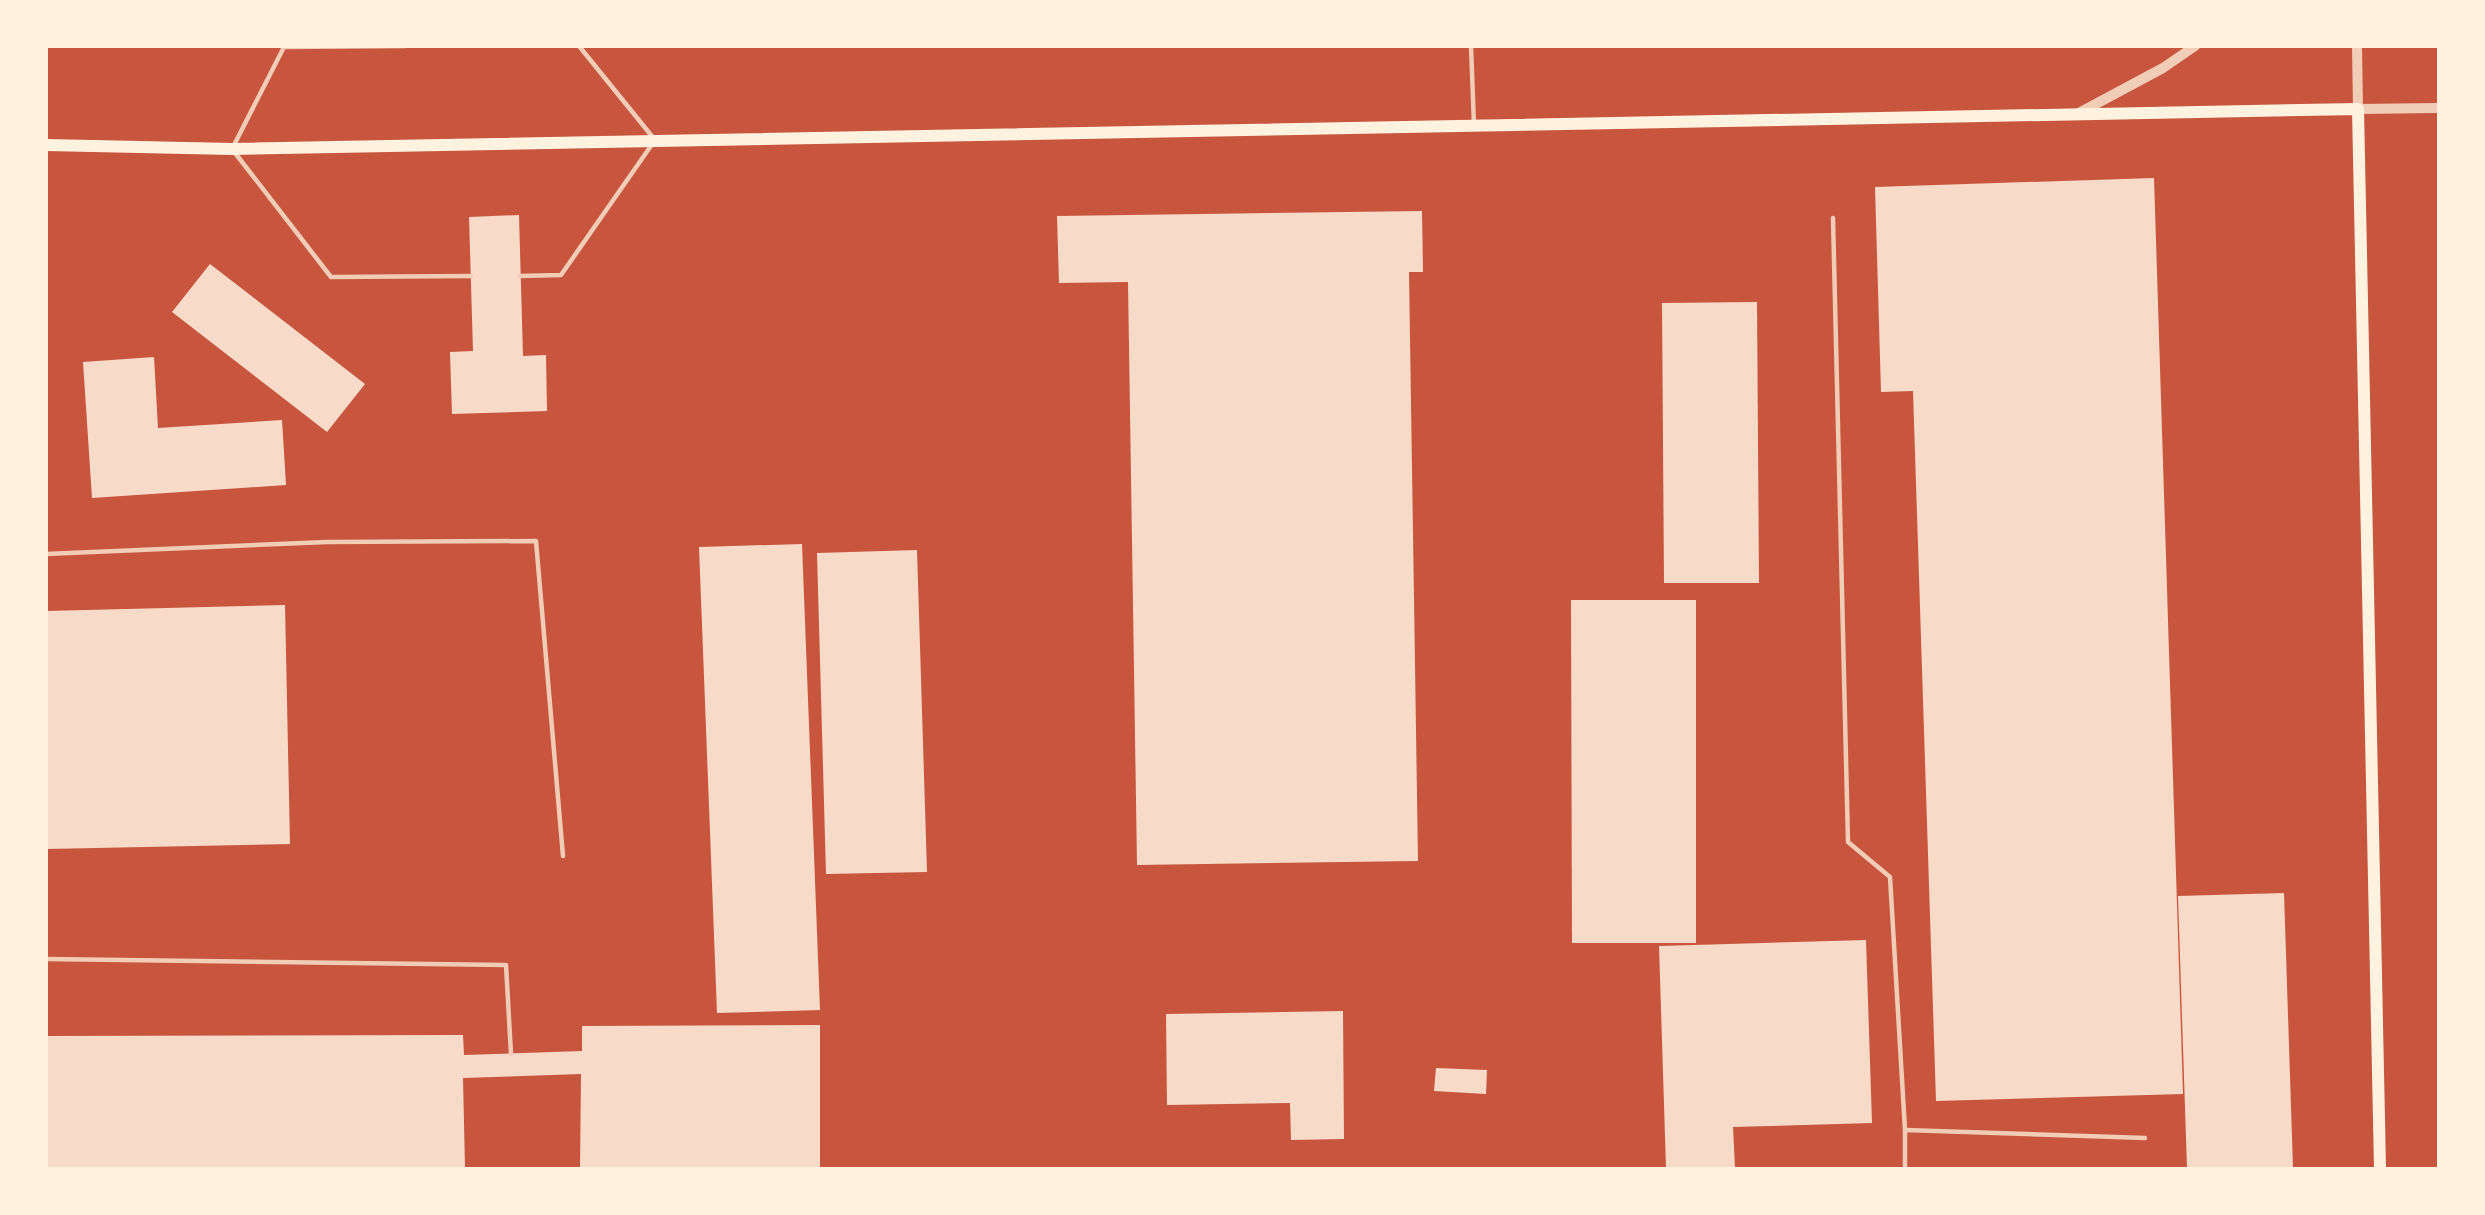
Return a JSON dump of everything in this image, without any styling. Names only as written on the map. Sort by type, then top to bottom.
[{"type":"main road","points":[[46,144],[232,149],[2358,109],[2380,1168]]},
{"type":"street","points":[[2077,114],[2163,68],[2195,46]]},
{"type":"street","points":[[2357,46],[2358,109],[2439,108]]},
{"type":"lane","points":[[405,46],[284,46],[232,149],[332,277],[471,276]]},
{"type":"lane","points":[[520,276],[561,275],[655,140],[579,46]]},
{"type":"lane","points":[[1472,46],[1474,125]]},
{"type":"lane","points":[[1833,218],[1848,842],[1890,877],[1905,1130],[1905,1168]]},
{"type":"lane","points":[[46,554],[327,542],[536,541],[563,856]]},
{"type":"lane","points":[[46,959],[506,965],[511,1054]]},
{"type":"lane","points":[[1905,1130],[2145,1138]]},
{"type":"building","points":[[2154,178],[2183,1094],[1936,1101],[1913,391],[1881,392],[1875,187]]},
{"type":"building","points":[[1422,211],[1423,272],[1409,272],[1418,861],[1137,865],[1128,282],[1059,283],[1057,216]]},
{"type":"building","points":[[519,215],[523,356],[546,355],[547,411],[452,414],[450,352],[473,351],[469,217]]},
{"type":"building","points":[[210,264],[365,384],[327,432],[172,312]]},
{"type":"building","points":[[1757,302],[1759,583],[1664,583],[1662,303]]},
{"type":"building","points":[[154,357],[158,428],[282,420],[286,485],[92,498],[83,362]]},
{"type":"building","points":[[802,544],[820,1010],[717,1013],[699,547]]},
{"type":"building","points":[[917,550],[927,872],[826,874],[817,553]]},
{"type":"building","points":[[1571,600],[1696,600],[1696,943],[1572,943]]},
{"type":"building","points":[[285,605],[290,844],[46,849],[46,611]]},
{"type":"building","points":[[2284,893],[2293,1168],[2187,1168],[2178,896]]},
{"type":"building","points":[[1866,940],[1872,1123],[1733,1127],[1735,1168],[1666,1168],[1659,946]]},
{"type":"building","points":[[1343,1011],[1344,1139],[1291,1140],[1290,1103],[1167,1105],[1166,1014]]},
{"type":"building","points":[[820,1025],[820,1168],[580,1168],[581,1074],[463,1078],[465,1168],[46,1168],[46,1036],[463,1035],[464,1055],[582,1051],[582,1026]]},
{"type":"building","points":[[1436,1068],[1487,1070],[1486,1094],[1434,1091]]}]
